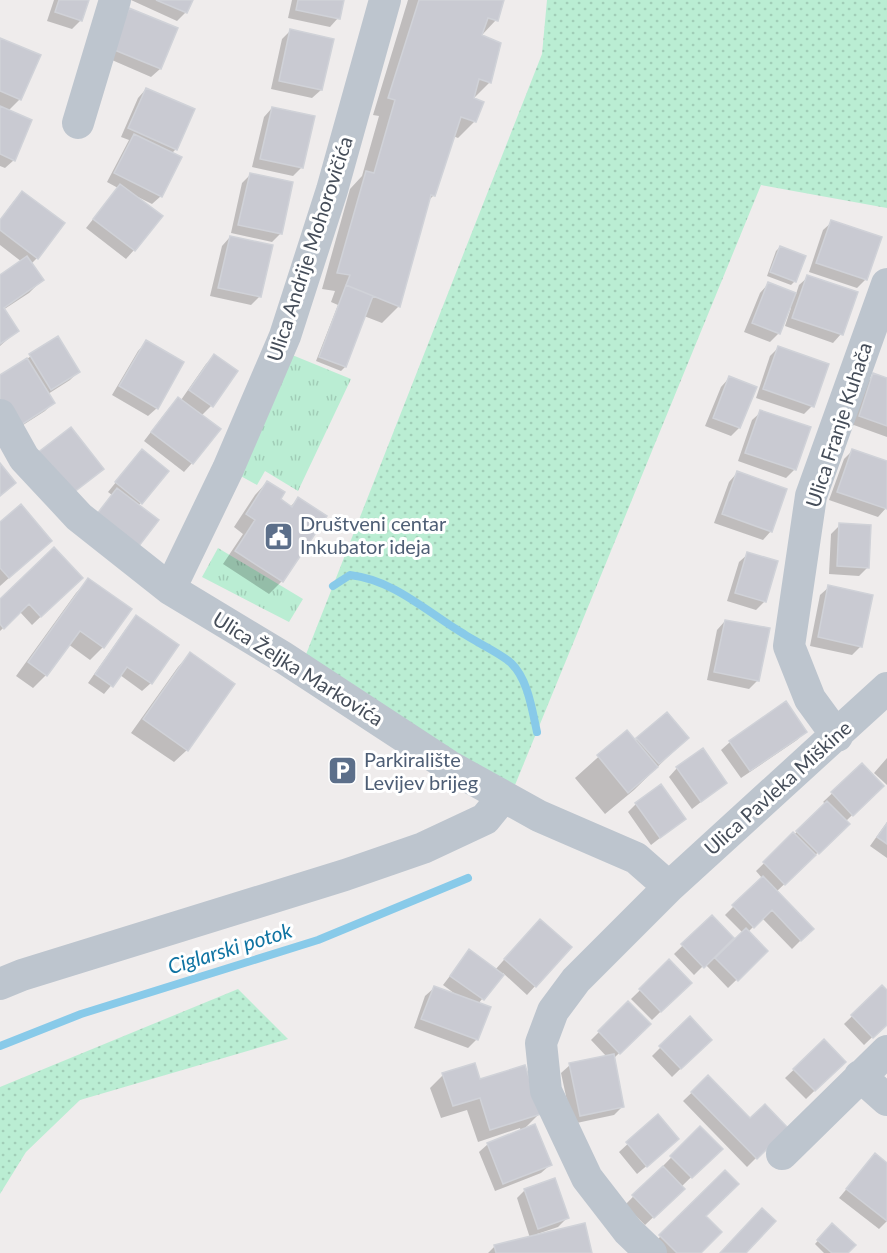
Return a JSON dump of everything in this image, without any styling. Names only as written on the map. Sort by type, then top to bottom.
[{"type":"street","points":[[78,123],[115,0]]},
{"type":"street","name":"Ulica Andrije Mohorovičića","points":[[170,589],[228,469],[285,336],[332,190],[385,0]]},
{"type":"street","name":"Ulica Franje Kuhača","points":[[837,736],[810,699],[789,646],[811,496],[887,284]]},
{"type":"street","name":"Ulica Željka Markovića","points":[[0,415],[24,458],[79,517],[170,589],[282,656],[449,766],[539,816],[636,858],[669,887]]},
{"type":"street","name":"Ulica Pavleka Miškine","points":[[651,1253],[628,1231],[587,1178],[546,1091],[541,1043],[553,1011],[576,980],[669,887],[887,688]]},
{"type":"street","points":[[0,984],[21,975],[345,875],[423,848],[485,819],[503,797]]},
{"type":"street","points":[[782,1154],[887,1051]]},
{"type":"street","points":[[860,1076],[887,1100]]},
{"type":"green space","points":[[547,0],[887,0],[887,208],[761,185],[515,785],[452,755],[305,657],[542,54]]},
{"type":"green space","points":[[280,350],[351,379],[298,491],[265,471],[257,485],[228,469]]},
{"type":"green space","points":[[218,548],[303,599],[289,622],[202,577]]},
{"type":"green space","points":[[238,989],[288,1039],[80,1100],[26,1152],[0,1194],[0,1087]]},
{"type":"building","points":[[59,0],[89,0],[82,21],[55,12]]},
{"type":"building","points":[[156,0],[193,0],[187,13]]},
{"type":"building","points":[[298,0],[344,0],[340,19],[296,10]]},
{"type":"building","points":[[419,0],[504,0],[498,21],[488,18],[482,35],[501,43],[491,83],[479,79],[474,98],[484,102],[476,122],[461,117],[435,196],[431,195],[400,307],[346,285],[350,275],[337,273],[366,171],[374,173],[395,100],[388,98]]},
{"type":"building","points":[[129,8],[178,28],[161,69],[112,49]]},
{"type":"building","points":[[290,29],[334,39],[322,90],[279,81]]},
{"type":"building","points":[[0,38],[41,55],[21,100],[0,91]]},
{"type":"building","points":[[146,88],[195,109],[177,150],[128,128]]},
{"type":"building","points":[[0,106],[32,120],[15,161],[0,154]]},
{"type":"building","points":[[272,107],[315,116],[303,168],[260,159]]},
{"type":"building","points":[[134,134],[182,157],[162,197],[114,173]]},
{"type":"building","points":[[250,173],[293,182],[282,234],[238,225]]},
{"type":"building","points":[[120,184],[163,216],[135,251],[93,219]]},
{"type":"building","points":[[22,191],[65,223],[38,259],[0,230],[0,220]]},
{"type":"building","points":[[831,220],[882,237],[867,280],[816,263]]},
{"type":"building","points":[[230,236],[273,245],[261,297],[218,288]]},
{"type":"building","points":[[780,246],[806,256],[796,282],[770,272]]},
{"type":"building","points":[[27,256],[44,280],[4,308],[19,331],[0,344],[0,275]]},
{"type":"building","points":[[807,275],[858,292],[843,335],[792,318]]},
{"type":"building","points":[[768,282],[796,293],[780,334],[752,323]]},
{"type":"building","points":[[346,285],[373,296],[346,367],[319,357]]},
{"type":"building","points":[[58,336],[80,372],[51,390],[29,354]]},
{"type":"building","points":[[146,340],[184,362],[158,409],[119,386]]},
{"type":"building","points":[[778,346],[829,364],[814,407],[763,389]]},
{"type":"building","points":[[214,354],[238,371],[213,407],[189,390]]},
{"type":"building","points":[[27,358],[55,403],[18,427],[0,399],[0,375]]},
{"type":"building","points":[[873,373],[887,378],[887,426],[859,416]]},
{"type":"building","points":[[729,376],[757,387],[740,428],[713,418]]},
{"type":"building","points":[[178,397],[221,429],[193,464],[151,432]]},
{"type":"building","points":[[760,410],[811,427],[796,470],[745,453]]},
{"type":"building","points":[[71,427],[104,469],[69,496],[36,454]]},
{"type":"building","points":[[142,449],[169,471],[142,504],[115,482]]},
{"type":"building","points":[[852,449],[887,461],[887,509],[837,492]]},
{"type":"building","points":[[0,463],[16,483],[0,496]]},
{"type":"building","points":[[737,471],[787,489],[772,532],[722,514]]},
{"type":"building","name":"Društveni centar Inkubator ideja","points":[[267,481],[285,492],[281,499],[292,507],[298,497],[327,516],[283,582],[235,551],[255,520],[246,514]]},
{"type":"building","points":[[117,488],[159,520],[132,555],[90,523]]},
{"type":"building","points":[[21,504],[52,541],[9,578],[0,568],[0,522]]},
{"type":"building","points":[[839,523],[871,525],[869,568],[837,566]]},
{"type":"building","points":[[54,547],[83,578],[41,617],[29,604],[4,629],[0,624],[0,599]]},
{"type":"building","points":[[747,552],[778,561],[766,602],[735,593]]},
{"type":"building","points":[[88,578],[132,609],[104,648],[80,631],[47,676],[28,662]]},
{"type":"building","points":[[828,585],[873,595],[862,647],[818,637]]},
{"type":"building","points":[[136,615],[179,645],[152,684],[127,667],[113,687],[95,674]]},
{"type":"building","points":[[725,620],[770,628],[759,681],[714,672]]},
{"type":"building","points":[[190,652],[235,684],[188,751],[143,719]]},
{"type":"building","points":[[786,701],[807,732],[750,771],[729,741]]},
{"type":"building","points":[[667,712],[689,738],[659,764],[636,738]]},
{"type":"building","points":[[627,730],[658,767],[628,793],[597,755]]},
{"type":"building","points":[[703,748],[727,783],[701,802],[676,767]]},
{"type":"building","points":[[862,763],[884,786],[853,816],[831,792]]},
{"type":"building","points":[[661,784],[686,819],[660,838],[635,803]]},
{"type":"building","points":[[827,801],[850,824],[819,854],[796,831]]},
{"type":"building","points":[[887,823],[887,844],[877,837]]},
{"type":"building","points":[[793,832],[816,855],[785,885],[763,862]]},
{"type":"building","points":[[763,876],[814,929],[801,941],[772,910],[754,928],[732,905]]},
{"type":"building","points":[[712,915],[734,938],[704,968],[681,944]]},
{"type":"building","points":[[540,919],[572,947],[536,987],[504,959]]},
{"type":"building","points":[[746,928],[768,951],[738,981],[715,958]]},
{"type":"building","points":[[469,949],[504,975],[484,1000],[450,976]]},
{"type":"building","points":[[669,959],[692,983],[661,1012],[639,989]]},
{"type":"building","points":[[882,985],[887,990],[887,1025],[873,1038],[851,1015]]},
{"type":"building","points":[[434,986],[491,1007],[478,1040],[421,1019]]},
{"type":"building","points":[[628,1001],[651,1024],[620,1054],[598,1031]]},
{"type":"building","points":[[690,1016],[712,1040],[681,1069],[659,1046]]},
{"type":"building","points":[[824,1039],[846,1062],[815,1091],[793,1069]]},
{"type":"building","points":[[614,1054],[624,1107],[580,1116],[569,1063]]},
{"type":"building","points":[[475,1063],[480,1079],[525,1065],[541,1114],[490,1130],[480,1098],[453,1106],[442,1073]]},
{"type":"building","points":[[708,1075],[750,1118],[765,1104],[788,1128],[757,1159],[691,1092]]},
{"type":"building","points":[[658,1114],[679,1139],[647,1167],[626,1142]]},
{"type":"building","points":[[535,1124],[552,1165],[503,1184],[487,1143]]},
{"type":"building","points":[[700,1126],[723,1149],[692,1178],[670,1156]]},
{"type":"building","points":[[875,1153],[887,1163],[887,1221],[846,1189]]},
{"type":"building","points":[[663,1166],[685,1189],[654,1218],[632,1195]]},
{"type":"building","points":[[725,1170],[739,1184],[706,1216],[722,1232],[701,1253],[677,1253],[659,1235]]},
{"type":"building","points":[[555,1178],[569,1218],[538,1229],[524,1189]]},
{"type":"building","points":[[762,1208],[776,1221],[746,1253],[720,1253]]},
{"type":"building","points":[[585,1223],[592,1253],[496,1253],[494,1245]]},
{"type":"building","points":[[832,1223],[856,1245],[848,1253],[832,1253],[817,1240]]},
{"type":"waterway","points":[[333,586],[350,575],[381,583],[410,598],[507,659],[522,677],[537,732]]},
{"type":"waterway","name":"Ciglarski potok","points":[[0,1046],[81,1014],[318,940],[468,878]]},
{"type":"place","name":"Društveni centar Inkubator ideja","points":[[279,536]]},
{"type":"place","name":"Parkiralište Levijev brijeg","points":[[343,771]]}]
